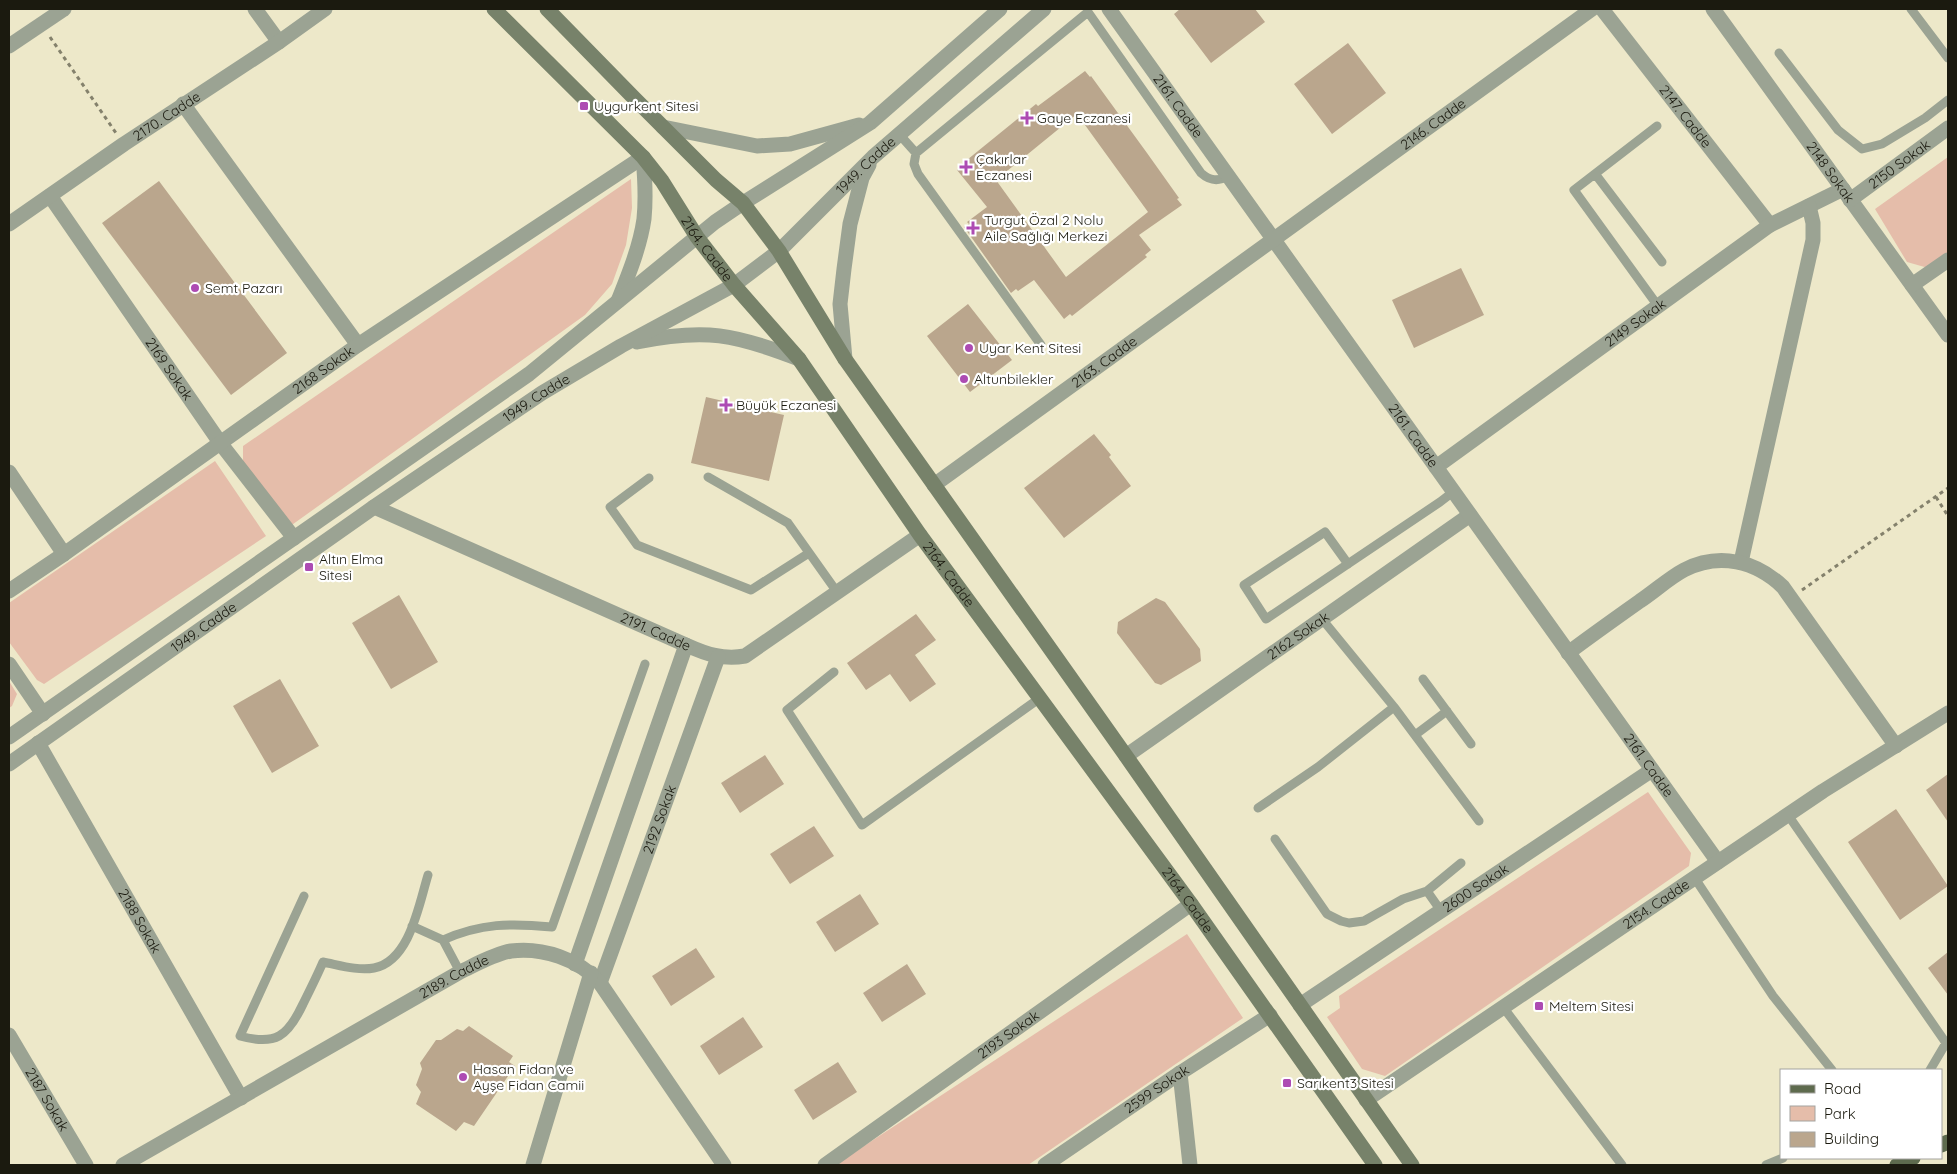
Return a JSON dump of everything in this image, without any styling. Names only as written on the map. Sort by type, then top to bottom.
[{"type":"main road","name":"2164. Cadde","points":[[494,9],[643,157],[672,195],[697,237],[734,285],[798,359],[920,535],[1191,904],[1375,1165]]},
{"type":"main road","points":[[547,9],[716,180],[743,202],[779,251],[845,359],[1412,1165]]},
{"type":"main road","points":[[1897,1165],[1911,1159]]},
{"type":"street","points":[[9,46],[64,9]]},
{"type":"street","points":[[255,9],[279,42]]},
{"type":"street","name":"2170. Cadde","points":[[9,224],[325,9]]},
{"type":"street","name":"1949. Cadde","points":[[9,737],[528,374],[743,202],[870,123],[1000,9]]},
{"type":"street","name":"1949. Cadde","points":[[9,764],[374,507],[542,393],[621,346],[734,285],[779,251],[873,157],[1044,9]]},
{"type":"street","name":"2161. Cadde","points":[[1109,9],[1718,862]]},
{"type":"street","name":"2146. Cadde","points":[[1273,239],[1592,9]]},
{"type":"street","name":"2147. Cadde","points":[[1602,9],[1770,225]]},
{"type":"street","name":"2148 Sokak","points":[[1713,9],[1948,335]]},
{"type":"street","points":[[183,104],[358,345]]},
{"type":"street","points":[[663,127],[757,146],[790,144],[870,123]]},
{"type":"street","name":"2150 Sokak","points":[[1847,194],[1948,128]]},
{"type":"street","points":[[617,304],[628,276],[644,220],[645,180],[643,157]]},
{"type":"street","name":"2168 Sokak","points":[[9,591],[221,444],[358,345],[643,157]]},
{"type":"street","points":[[845,359],[840,304],[850,224],[862,178],[873,157]]},
{"type":"street","name":"2149 Sokak","points":[[1436,467],[1770,225],[1808,206],[1847,194]]},
{"type":"street","name":"2169 Sokak","points":[[50,196],[221,444],[294,538]]},
{"type":"street","points":[[1741,562],[1814,240],[1814,223],[1808,206]]},
{"type":"street","name":"2163. Cadde","points":[[934,485],[1273,239]]},
{"type":"street","points":[[1912,285],[1948,260]]},
{"type":"street","points":[[621,346],[665,336],[717,334],[765,346],[798,359]]},
{"type":"street","points":[[9,472],[64,554]]},
{"type":"street","name":"2191. Cadde","points":[[374,507],[686,645],[718,657],[732,658],[744,656],[920,535]]},
{"type":"street","name":"2162 Sokak","points":[[1126,756],[1470,515]]},
{"type":"street","points":[[1568,652],[1683,571],[1705,562],[1729,560],[1741,562],[1753,566],[1774,578],[1791,598],[1896,746]]},
{"type":"street","points":[[575,964],[686,645]]},
{"type":"street","name":"2192 Sokak","points":[[532,1165],[596,978],[718,657]]},
{"type":"street","points":[[9,664],[43,714]]},
{"type":"street","name":"2154. Cadde","points":[[1366,1100],[1823,790],[1948,713]]},
{"type":"street","name":"2188 Sokak","points":[[38,744],[241,1098]]},
{"type":"street","name":"2600 Sokak","points":[[1300,1005],[1652,770]]},
{"type":"street","name":"2193 Sokak","points":[[825,1165],[1191,904]]},
{"type":"street","name":"2189. Cadde","points":[[123,1165],[460,972],[510,952],[540,951],[575,964],[596,978],[724,1165]]},
{"type":"street","name":"2599 Sokak","points":[[1045,1165],[1180,1073],[1270,1015]]},
{"type":"street","name":"2187 Sokak","points":[[9,1035],[86,1165]]},
{"type":"street","points":[[1180,1073],[1190,1165]]},
{"type":"lane","points":[[1911,9],[1948,58]]},
{"type":"lane","points":[[1041,344],[918,174],[914,164],[916,153],[1087,10],[1201,174],[1217,180],[1228,176]]},
{"type":"lane","points":[[1779,53],[1838,130],[1862,149],[1882,144],[1925,118],[1948,100]]},
{"type":"lane","points":[[1657,126],[1596,175],[1574,190],[1658,306]]},
{"type":"lane","points":[[899,134],[916,153]]},
{"type":"lane","points":[[1596,175],[1662,262]]},
{"type":"lane","points":[[708,477],[788,523],[837,592]]},
{"type":"lane","points":[[649,478],[610,507],[637,545],[751,590],[809,553]]},
{"type":"lane","points":[[1348,564],[1325,532],[1244,585],[1266,619],[1348,564],[1454,492]]},
{"type":"lane","points":[[1322,619],[1394,707],[1479,821]]},
{"type":"lane","points":[[443,940],[470,930],[494,925],[522,924],[552,927],[645,664]]},
{"type":"lane","points":[[834,672],[787,710],[862,825],[1040,698]]},
{"type":"lane","points":[[1423,679],[1471,744]]},
{"type":"lane","points":[[1258,808],[1318,767],[1394,707]]},
{"type":"lane","points":[[1415,735],[1447,711]]},
{"type":"lane","points":[[1788,815],[1946,1043],[1931,1069]]},
{"type":"lane","points":[[1275,839],[1327,914],[1349,923],[1364,920],[1403,899],[1427,891],[1461,863]]},
{"type":"lane","points":[[304,896],[240,1036],[253,1040],[269,1040],[284,1034],[295,1021],[323,962],[363,969],[382,965],[398,954],[412,926],[428,875]]},
{"type":"lane","points":[[1694,878],[1773,996],[1831,1069]]},
{"type":"lane","points":[[1427,891],[1441,911]]},
{"type":"lane","points":[[412,926],[443,940],[460,972]]},
{"type":"lane","points":[[1502,1008],[1622,1165]]},
{"type":"lane","points":[[1766,1165],[1781,1159]]},
{"type":"path","points":[[41,24],[124,144]]},
{"type":"path","points":[[1791,598],[1948,488]]},
{"type":"path","points":[[1936,497],[1948,516]]},
{"type":"green space","points":[[1948,157],[1948,254],[1928,268],[1907,262],[1875,209]]},
{"type":"green space","points":[[631,179],[632,208],[626,245],[612,284],[585,315],[289,527],[243,464],[243,446]]},
{"type":"green space","points":[[215,461],[266,536],[44,684],[37,680],[9,642],[9,603]]},
{"type":"green space","points":[[9,681],[17,694],[12,706],[9,708]]},
{"type":"green space","points":[[1648,792],[1691,853],[1689,866],[1385,1076],[1362,1069],[1327,1017],[1340,1008],[1339,996]]},
{"type":"green space","points":[[1187,934],[1243,1018],[1028,1165],[835,1165]]},
{"type":"building","points":[[1180,9],[1255,9],[1265,22],[1211,63],[1174,14]]},
{"type":"building","points":[[1348,43],[1386,93],[1332,134],[1294,84]]},
{"type":"building","points":[[1085,71],[1091,76],[1147,153],[1182,205],[1139,235],[1151,250],[1145,255],[1147,257],[1072,316],[1070,314],[1064,319],[1034,280],[1018,291],[1016,289],[1011,293],[964,227],[969,224],[967,222],[987,207],[957,170],[1036,104],[1038,106]],"holes":[[[1077,114],[1148,212],[1066,277],[996,180]]]},
{"type":"building","name":"Semt Pazarı","points":[[159,181],[287,353],[231,395],[102,223]]},
{"type":"building","points":[[1461,268],[1484,315],[1414,348],[1392,300]]},
{"type":"building","name":"Uyar Kent Sitesi","points":[[968,304],[1012,360],[970,392],[927,336]]},
{"type":"building","points":[[706,397],[784,415],[769,481],[691,463]]},
{"type":"building","points":[[1094,434],[1111,455],[1109,457],[1131,486],[1064,538],[1024,488]]},
{"type":"building","points":[[399,595],[438,662],[391,689],[352,623]]},
{"type":"building","points":[[1156,598],[1165,602],[1200,649],[1201,661],[1161,685],[1155,683],[1117,633],[1118,622]]},
{"type":"building","points":[[916,614],[936,640],[915,655],[936,684],[910,702],[890,674],[866,690],[847,663]]},
{"type":"building","points":[[280,679],[319,746],[272,773],[233,706]]},
{"type":"building","points":[[765,755],[784,784],[740,813],[721,783]]},
{"type":"building","points":[[1948,774],[1948,822],[1926,790]]},
{"type":"building","points":[[1896,809],[1948,886],[1900,920],[1848,842]]},
{"type":"building","points":[[814,826],[834,856],[790,884],[770,854]]},
{"type":"building","points":[[860,894],[879,924],[835,952],[816,922]]},
{"type":"building","points":[[696,948],[715,977],[671,1006],[652,976]]},
{"type":"building","points":[[1948,952],[1948,995],[1928,968]]},
{"type":"building","points":[[907,964],[926,994],[882,1022],[863,993]]},
{"type":"building","points":[[743,1017],[763,1047],[719,1075],[700,1046]]},
{"type":"building","name":"Hasan Fidan ve Ayşe Fidan Camii","points":[[469,1026],[513,1056],[509,1062],[515,1066],[474,1126],[464,1122],[456,1131],[416,1104],[421,1092],[416,1085],[422,1069],[420,1063],[436,1040],[441,1040],[457,1029],[463,1031]]},
{"type":"building","points":[[838,1062],[857,1092],[813,1120],[794,1090]]},
{"type":"place","name":"Uygurkent Sitesi","points":[[584,106]]},
{"type":"place","name":"Gaye Eczanesi","points":[[1027,118]]},
{"type":"place","name":"Çakırlar Eczanesi","points":[[966,167]]},
{"type":"place","name":"Turgut Özal 2 Nolu Aile Sağlığı Merkezi","points":[[973,228]]},
{"type":"place","name":"Semt Pazarı","points":[[195,288]]},
{"type":"place","name":"Uyar Kent Sitesi","points":[[969,348]]},
{"type":"place","name":"Altunbilekler","points":[[964,379]]},
{"type":"place","name":"Büyük Eczanesi","points":[[726,405]]},
{"type":"place","name":"Altın Elma Sitesi","points":[[309,567]]},
{"type":"place","name":"Meltem Sitesi","points":[[1539,1006]]},
{"type":"place","name":"Hasan Fidan ve Ayşe Fidan Camii","points":[[463,1077]]},
{"type":"place","name":"Sarıkent3 Sitesi","points":[[1287,1083]]}]
